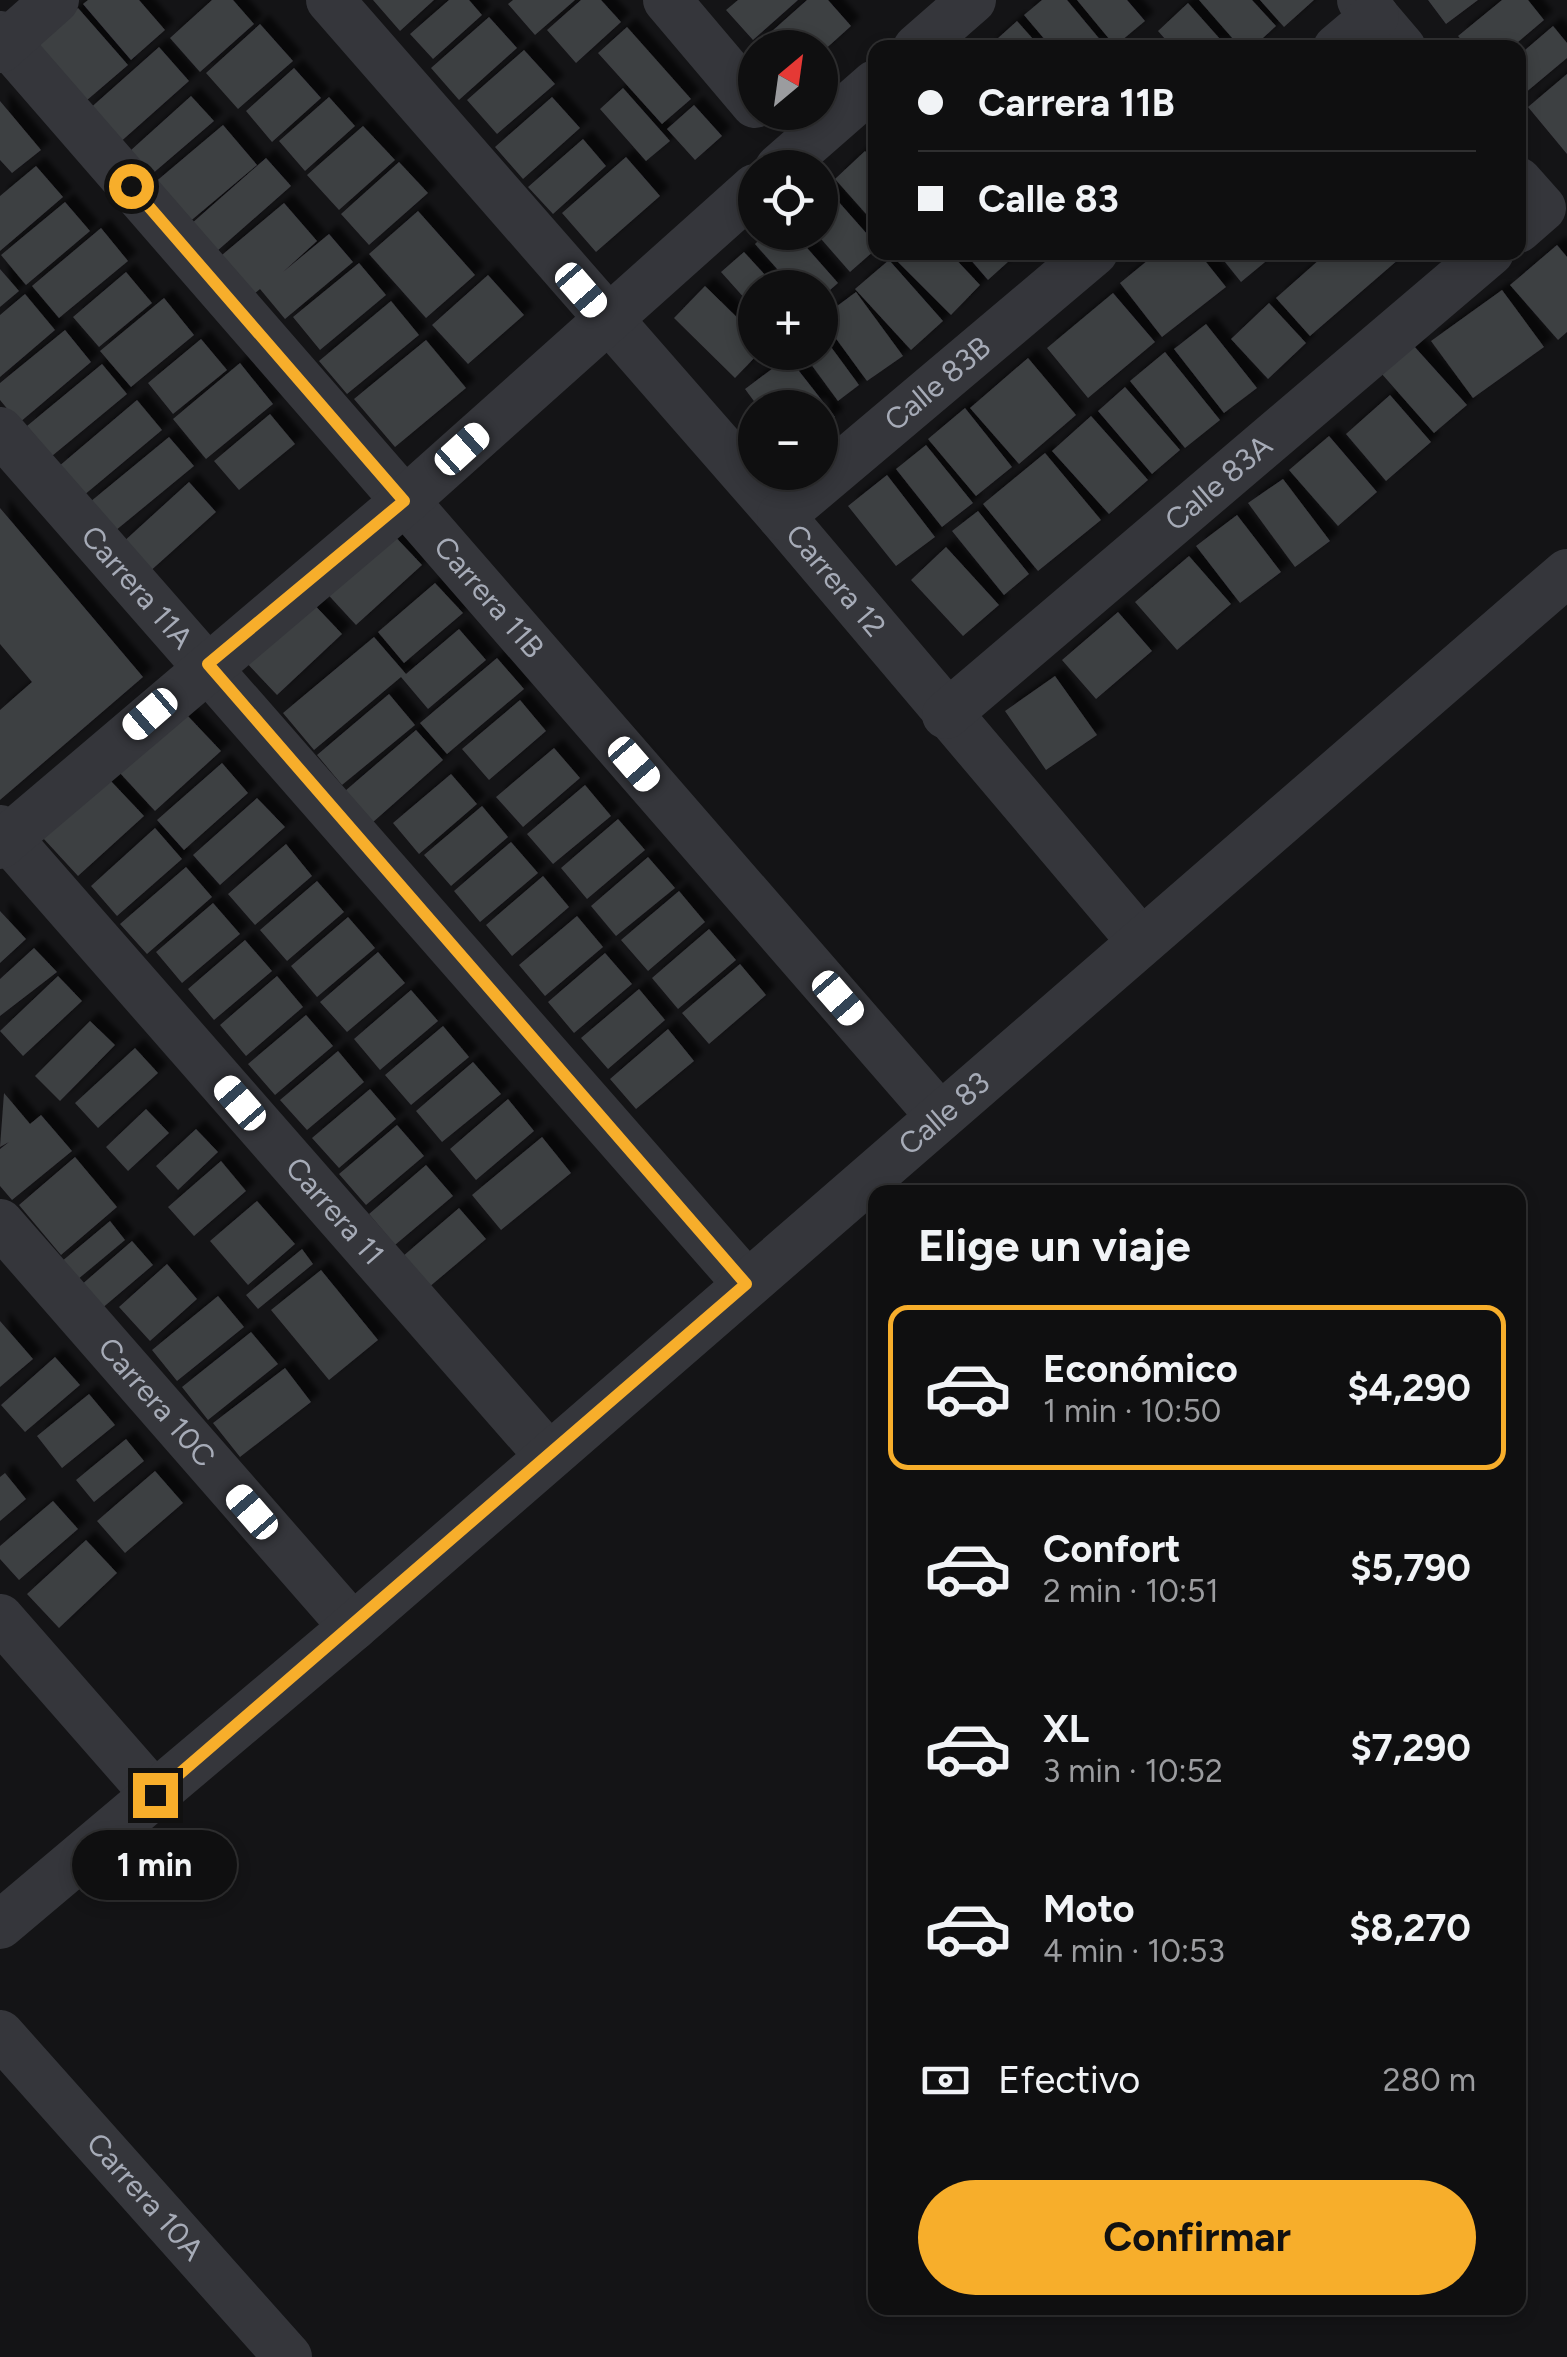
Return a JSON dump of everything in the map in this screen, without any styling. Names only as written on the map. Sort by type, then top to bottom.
[{"type":"street","points":[[2,42],[55,0]]},
{"type":"street","name":"Carrera 12","points":[[330,0],[781,516],[1140,940]]},
{"type":"street","points":[[666,0],[738,84]]},
{"type":"street","points":[[927,40],[972,0]]},
{"type":"street","points":[[1350,40],[1380,21]]},
{"type":"street","name":"Carrera 11B","points":[[2,42],[940,1116]]},
{"type":"street","points":[[799,150],[868,90]]},
{"type":"street","points":[[3,837],[404,501],[738,203]]},
{"type":"street","name":"Calle 83B","points":[[781,516],[1085,260]]},
{"type":"street","name":"Calle 83A","points":[[946,715],[1481,260]]},
{"type":"street","name":"Carrera 11A","points":[[0,431],[208,664],[746,1284]]},
{"type":"street","name":"Calle 83","points":[[0,1925],[353,1627],[1567,573]]},
{"type":"street","name":"Carrera 11","points":[[3,837],[549,1456]]},
{"type":"street","name":"Carrera 10C","points":[[0,1223],[353,1627]]},
{"type":"street","points":[[0,1618],[155,1795]]},
{"type":"street","name":"Carrera 10A","points":[[0,2034],[288,2357]]},
{"type":"building","points":[[88,0],[139,0],[165,30],[131,60],[83,4]]},
{"type":"building","points":[[212,0],[233,0],[254,24],[200,72],[170,38]]},
{"type":"building","points":[[373,0],[434,0],[400,31]]},
{"type":"building","points":[[449,0],[469,0],[482,15],[433,59],[410,34]]},
{"type":"building","points":[[513,0],[575,0],[535,35],[508,4]]},
{"type":"building","points":[[581,0],[601,0],[621,22],[576,63],[547,30]]},
{"type":"building","points":[[738,0],[798,0],[764,30],[744,30],[726,10]]},
{"type":"building","points":[[807,0],[828,0],[851,26],[838,38],[838,30],[773,30]]},
{"type":"building","points":[[1042,0],[1067,0],[1100,40],[1045,40],[1024,15]]},
{"type":"building","points":[[1077,0],[1127,0],[1145,21],[1122,40],[1110,40]]},
{"type":"building","points":[[1199,0],[1252,0],[1276,26],[1261,40],[1234,40]]},
{"type":"building","points":[[1260,0],[1314,0],[1284,27]]},
{"type":"building","points":[[1428,0],[1478,0],[1446,24]]},
{"type":"building","points":[[1502,0],[1528,0],[1544,20],[1520,40],[1461,40],[1458,36]]},
{"type":"building","points":[[1188,3],[1221,40],[1166,40],[1158,31]]},
{"type":"building","points":[[78,8],[128,65],[86,101],[36,45]]},
{"type":"building","points":[[489,17],[517,48],[459,100],[431,68]]},
{"type":"building","points":[[1017,21],[1034,40],[996,40]]},
{"type":"building","points":[[260,24],[293,61],[238,109],[206,73]]},
{"type":"building","points":[[1553,26],[1567,43],[1567,58],[1526,92],[1526,49]]},
{"type":"building","points":[[627,27],[691,99],[662,124],[598,53]]},
{"type":"building","points":[[159,47],[189,81],[117,145],[87,111]]},
{"type":"building","points":[[524,50],[555,84],[497,134],[467,100]]},
{"type":"building","points":[[294,68],[321,98],[272,142],[246,111]]},
{"type":"building","points":[[1567,74],[1567,154],[1528,107]]},
{"type":"building","points":[[623,88],[670,141],[646,161],[600,109]]},
{"type":"building","points":[[191,96],[214,121],[151,175],[130,151]]},
{"type":"building","points":[[329,97],[355,126],[305,171],[279,141]]},
{"type":"building","points":[[552,97],[580,128],[523,179],[495,147]]},
{"type":"building","points":[[0,101],[41,150],[12,173],[0,160]]},
{"type":"building","points":[[694,105],[722,136],[695,160],[667,129]]},
{"type":"building","points":[[223,125],[257,165],[187,224],[153,184]]},
{"type":"building","points":[[363,126],[395,160],[339,210],[307,175]]},
{"type":"building","points":[[583,139],[606,166],[553,214],[528,187]]},
{"type":"building","points":[[865,151],[868,154],[868,216],[838,182],[838,176]]},
{"type":"building","points":[[626,157],[660,196],[596,252],[562,213]]},
{"type":"building","points":[[266,158],[291,186],[216,252],[191,224]]},
{"type":"building","points":[[399,162],[428,193],[369,245],[341,214]]},
{"type":"building","points":[[36,166],[63,197],[0,251],[0,196]]},
{"type":"building","points":[[838,201],[868,235],[868,256],[850,272],[831,250],[838,250]]},
{"type":"building","points":[[65,202],[90,231],[26,285],[1,255]]},
{"type":"building","points":[[284,203],[317,241],[283,272],[329,234],[353,262],[285,319],[260,289],[248,299],[216,260]]},
{"type":"building","points":[[418,211],[475,275],[426,318],[369,254]]},
{"type":"building","points":[[101,228],[128,261],[59,318],[32,286]]},
{"type":"building","points":[[1557,245],[1567,257],[1567,332],[1558,340],[1510,285]]},
{"type":"building","points":[[760,250],[809,250],[827,270],[778,270]]},
{"type":"building","points":[[744,252],[760,270],[738,270],[738,291],[721,272]]},
{"type":"building","points":[[889,260],[943,321],[911,350],[855,289]]},
{"type":"building","points":[[896,260],[957,260],[980,285],[951,315]]},
{"type":"building","points":[[971,260],[1010,260],[988,280]]},
{"type":"building","points":[[1148,260],[1204,260],[1226,287],[1162,337],[1120,283]]},
{"type":"building","points":[[1223,260],[1267,260],[1241,282]]},
{"type":"building","points":[[1319,260],[1398,260],[1310,336],[1276,298]]},
{"type":"building","points":[[359,263],[386,295],[320,350],[293,317]]},
{"type":"building","points":[[0,269],[19,291],[0,307]]},
{"type":"building","points":[[126,272],[152,303],[99,347],[73,317]]},
{"type":"building","points":[[488,275],[524,315],[468,364],[432,325]]},
{"type":"building","points":[[705,286],[738,318],[738,370],[743,370],[735,378],[674,318]]},
{"type":"building","points":[[1502,290],[1544,347],[1473,398],[1431,341]]},
{"type":"building","points":[[856,292],[903,356],[867,381],[838,341],[838,305]]},
{"type":"building","points":[[1113,293],[1155,342],[1088,398],[1047,348]]},
{"type":"building","points":[[25,294],[55,330],[0,377],[0,315]]},
{"type":"building","points":[[164,298],[194,335],[131,387],[100,351]]},
{"type":"building","points":[[391,301],[419,335],[347,394],[319,361]]},
{"type":"building","points":[[1269,303],[1306,343],[1268,379],[1231,339]]},
{"type":"building","points":[[1206,324],[1257,388],[1224,413],[1174,349]]},
{"type":"building","points":[[65,330],[91,362],[19,423],[0,400],[0,383]]},
{"type":"building","points":[[201,339],[227,370],[173,414],[148,383]]},
{"type":"building","points":[[426,340],[466,388],[395,447],[354,399]]},
{"type":"building","points":[[1413,345],[1467,405],[1434,433],[1381,373]]},
{"type":"building","points":[[1165,352],[1220,420],[1185,448],[1130,381]]},
{"type":"building","points":[[838,356],[859,385],[838,401],[838,390],[830,390],[815,370],[838,370]]},
{"type":"building","points":[[1028,358],[1076,415],[1019,464],[970,408]]},
{"type":"building","points":[[240,363],[273,404],[206,459],[173,419]]},
{"type":"building","points":[[102,364],[127,394],[52,456],[27,426]]},
{"type":"building","points":[[771,370],[798,370],[814,390],[746,390]]},
{"type":"building","points":[[1125,387],[1180,450],[1152,474],[1098,411]]},
{"type":"building","points":[[1390,395],[1431,442],[1386,481],[1346,434]]},
{"type":"building","points":[[137,400],[162,430],[83,496],[58,467]]},
{"type":"building","points":[[965,408],[1012,467],[976,496],[928,439]]},
{"type":"building","points":[[270,414],[295,444],[239,490],[214,461]]},
{"type":"building","points":[[1091,416],[1148,480],[1109,514],[1052,451]]},
{"type":"building","points":[[1329,436],[1377,492],[1338,526],[1289,470]]},
{"type":"building","points":[[169,437],[194,466],[115,531],[90,502]]},
{"type":"building","points":[[926,445],[973,503],[942,527],[896,469]]},
{"type":"building","points":[[1045,453],[1101,520],[1038,571],[983,504]]},
{"type":"building","points":[[887,475],[935,537],[896,566],[848,506]]},
{"type":"building","points":[[1283,479],[1330,541],[1295,567],[1248,503]]},
{"type":"building","points":[[189,482],[216,512],[147,574],[121,544]]},
{"type":"building","points":[[0,508],[143,677],[0,800],[0,710],[32,682],[0,644]]},
{"type":"building","points":[[978,511],[1029,574],[1004,595],[952,531]]},
{"type":"building","points":[[1237,515],[1281,572],[1240,603],[1196,546]]},
{"type":"building","points":[[386,527],[422,565],[356,625],[321,587]]},
{"type":"building","points":[[946,547],[999,605],[963,636],[911,580]]},
{"type":"building","points":[[1189,556],[1231,604],[1177,650],[1135,602]]},
{"type":"building","points":[[435,583],[463,613],[404,663],[378,632]]},
{"type":"building","points":[[307,597],[342,634],[277,695],[241,657]]},
{"type":"building","points":[[1118,612],[1152,651],[1096,699],[1062,660]]},
{"type":"building","points":[[459,629],[486,660],[428,709],[401,677],[314,750],[283,713],[374,637],[406,674]]},
{"type":"building","points":[[497,658],[524,689],[447,754],[420,723]]},
{"type":"building","points":[[1055,676],[1097,735],[1046,770],[1005,711]]},
{"type":"building","points":[[389,694],[415,725],[342,785],[317,755]]},
{"type":"building","points":[[520,700],[546,731],[489,780],[462,749]]},
{"type":"building","points":[[185,713],[221,751],[155,811],[120,773]]},
{"type":"building","points":[[416,730],[443,760],[372,823],[345,791]]},
{"type":"building","points":[[554,748],[580,778],[523,827],[496,797]]},
{"type":"building","points":[[222,763],[248,793],[184,850],[157,820]]},
{"type":"building","points":[[451,774],[477,804],[419,854],[393,823]]},
{"type":"building","points":[[108,778],[144,816],[78,876],[43,838]]},
{"type":"building","points":[[585,785],[611,816],[553,864],[527,834]]},
{"type":"building","points":[[257,798],[285,827],[220,885],[193,855]]},
{"type":"building","points":[[482,806],[508,837],[451,886],[424,855]]},
{"type":"building","points":[[618,819],[645,850],[587,899],[561,868]]},
{"type":"building","points":[[155,828],[182,859],[117,916],[91,886]]},
{"type":"building","points":[[511,842],[538,873],[480,922],[454,891]]},
{"type":"building","points":[[286,844],[312,876],[255,925],[228,894]]},
{"type":"building","points":[[648,857],[675,888],[616,936],[591,906]]},
{"type":"building","points":[[186,867],[212,897],[147,954],[120,924]]},
{"type":"building","points":[[543,876],[569,907],[512,956],[486,925]]},
{"type":"building","points":[[317,881],[344,912],[287,961],[260,930]]},
{"type":"building","points":[[679,891],[705,922],[648,971],[621,940]]},
{"type":"building","points":[[213,903],[240,934],[182,983],[156,952]]},
{"type":"building","points":[[0,911],[26,939],[0,963]]},
{"type":"building","points":[[577,916],[603,947],[545,996],[519,965]]},
{"type":"building","points":[[348,917],[375,948],[317,997],[291,966]]},
{"type":"building","points":[[709,929],[736,960],[678,1009],[652,978]]},
{"type":"building","points":[[245,940],[272,971],[214,1020],[188,989]]},
{"type":"building","points":[[34,948],[57,972],[0,1016],[0,979]]},
{"type":"building","points":[[378,952],[405,983],[347,1032],[320,1002]]},
{"type":"building","points":[[605,953],[632,984],[574,1033],[548,1002]]},
{"type":"building","points":[[740,964],[766,995],[709,1044],[682,1013]]},
{"type":"building","points":[[58,976],[82,1001],[23,1056],[0,1031]]},
{"type":"building","points":[[277,976],[303,1007],[246,1056],[220,1025]]},
{"type":"building","points":[[639,989],[665,1020],[608,1069],[581,1038]]},
{"type":"building","points":[[411,990],[438,1021],[380,1070],[354,1039]]},
{"type":"building","points":[[306,1015],[333,1046],[275,1095],[248,1064]]},
{"type":"building","points":[[90,1021],[115,1045],[60,1101],[35,1076]]},
{"type":"building","points":[[443,1026],[469,1057],[411,1105],[385,1075]]},
{"type":"building","points":[[668,1029],[694,1061],[636,1109],[610,1079]]},
{"type":"building","points":[[135,1048],[158,1073],[98,1128],[75,1103]]},
{"type":"building","points":[[338,1051],[364,1082],[307,1130],[280,1100]]},
{"type":"building","points":[[473,1062],[501,1094],[442,1142],[416,1111]]},
{"type":"building","points":[[370,1089],[396,1119],[339,1168],[312,1138]]},
{"type":"building","points":[[4,1093],[30,1124],[41,1115],[72,1151],[12,1200],[0,1186],[0,1149],[9,1142],[0,1147]]},
{"type":"building","points":[[508,1099],[534,1131],[476,1180],[450,1149]]},
{"type":"building","points":[[146,1109],[169,1133],[128,1171],[106,1147]]},
{"type":"building","points":[[397,1125],[424,1156],[366,1205],[339,1174]]},
{"type":"building","points":[[196,1129],[218,1152],[178,1190],[156,1166]]},
{"type":"building","points":[[542,1137],[571,1173],[501,1230],[472,1195]]},
{"type":"building","points":[[75,1157],[117,1207],[61,1255],[19,1205]]},
{"type":"building","points":[[221,1161],[246,1191],[194,1236],[168,1207]]},
{"type":"building","points":[[426,1165],[453,1196],[395,1245],[369,1214]]},
{"type":"building","points":[[257,1201],[295,1244],[248,1285],[210,1241]]},
{"type":"building","points":[[459,1208],[486,1239],[428,1288],[402,1257]]},
{"type":"building","points":[[110,1221],[125,1240],[77,1280],[61,1262]]},
{"type":"building","points":[[132,1241],[153,1265],[100,1310],[80,1286]]},
{"type":"building","points":[[302,1249],[313,1264],[258,1309],[246,1295]]},
{"type":"building","points":[[167,1264],[197,1299],[150,1341],[119,1307]]},
{"type":"building","points":[[321,1270],[378,1340],[329,1380],[271,1310]]},
{"type":"building","points":[[218,1296],[244,1327],[177,1381],[152,1350]]},
{"type":"building","points":[[0,1321],[33,1359],[0,1387]]},
{"type":"building","points":[[251,1332],[278,1364],[208,1420],[182,1387]]},
{"type":"building","points":[[55,1357],[80,1385],[25,1432],[1,1405]]},
{"type":"building","points":[[285,1368],[311,1402],[240,1457],[213,1423]]},
{"type":"building","points":[[89,1394],[115,1425],[62,1468],[37,1436]]},
{"type":"building","points":[[126,1439],[144,1461],[94,1502],[76,1480]]},
{"type":"building","points":[[155,1471],[183,1503],[125,1553],[97,1521]]},
{"type":"building","points":[[5,1473],[26,1499],[0,1521],[0,1477]]},
{"type":"building","points":[[53,1501],[78,1529],[19,1580],[0,1559],[0,1546]]},
{"type":"building","points":[[86,1540],[117,1573],[59,1628],[27,1594]]},
{"type":"route","points":[[131,186],[404,501],[208,664],[746,1284],[155,1795]]}]
